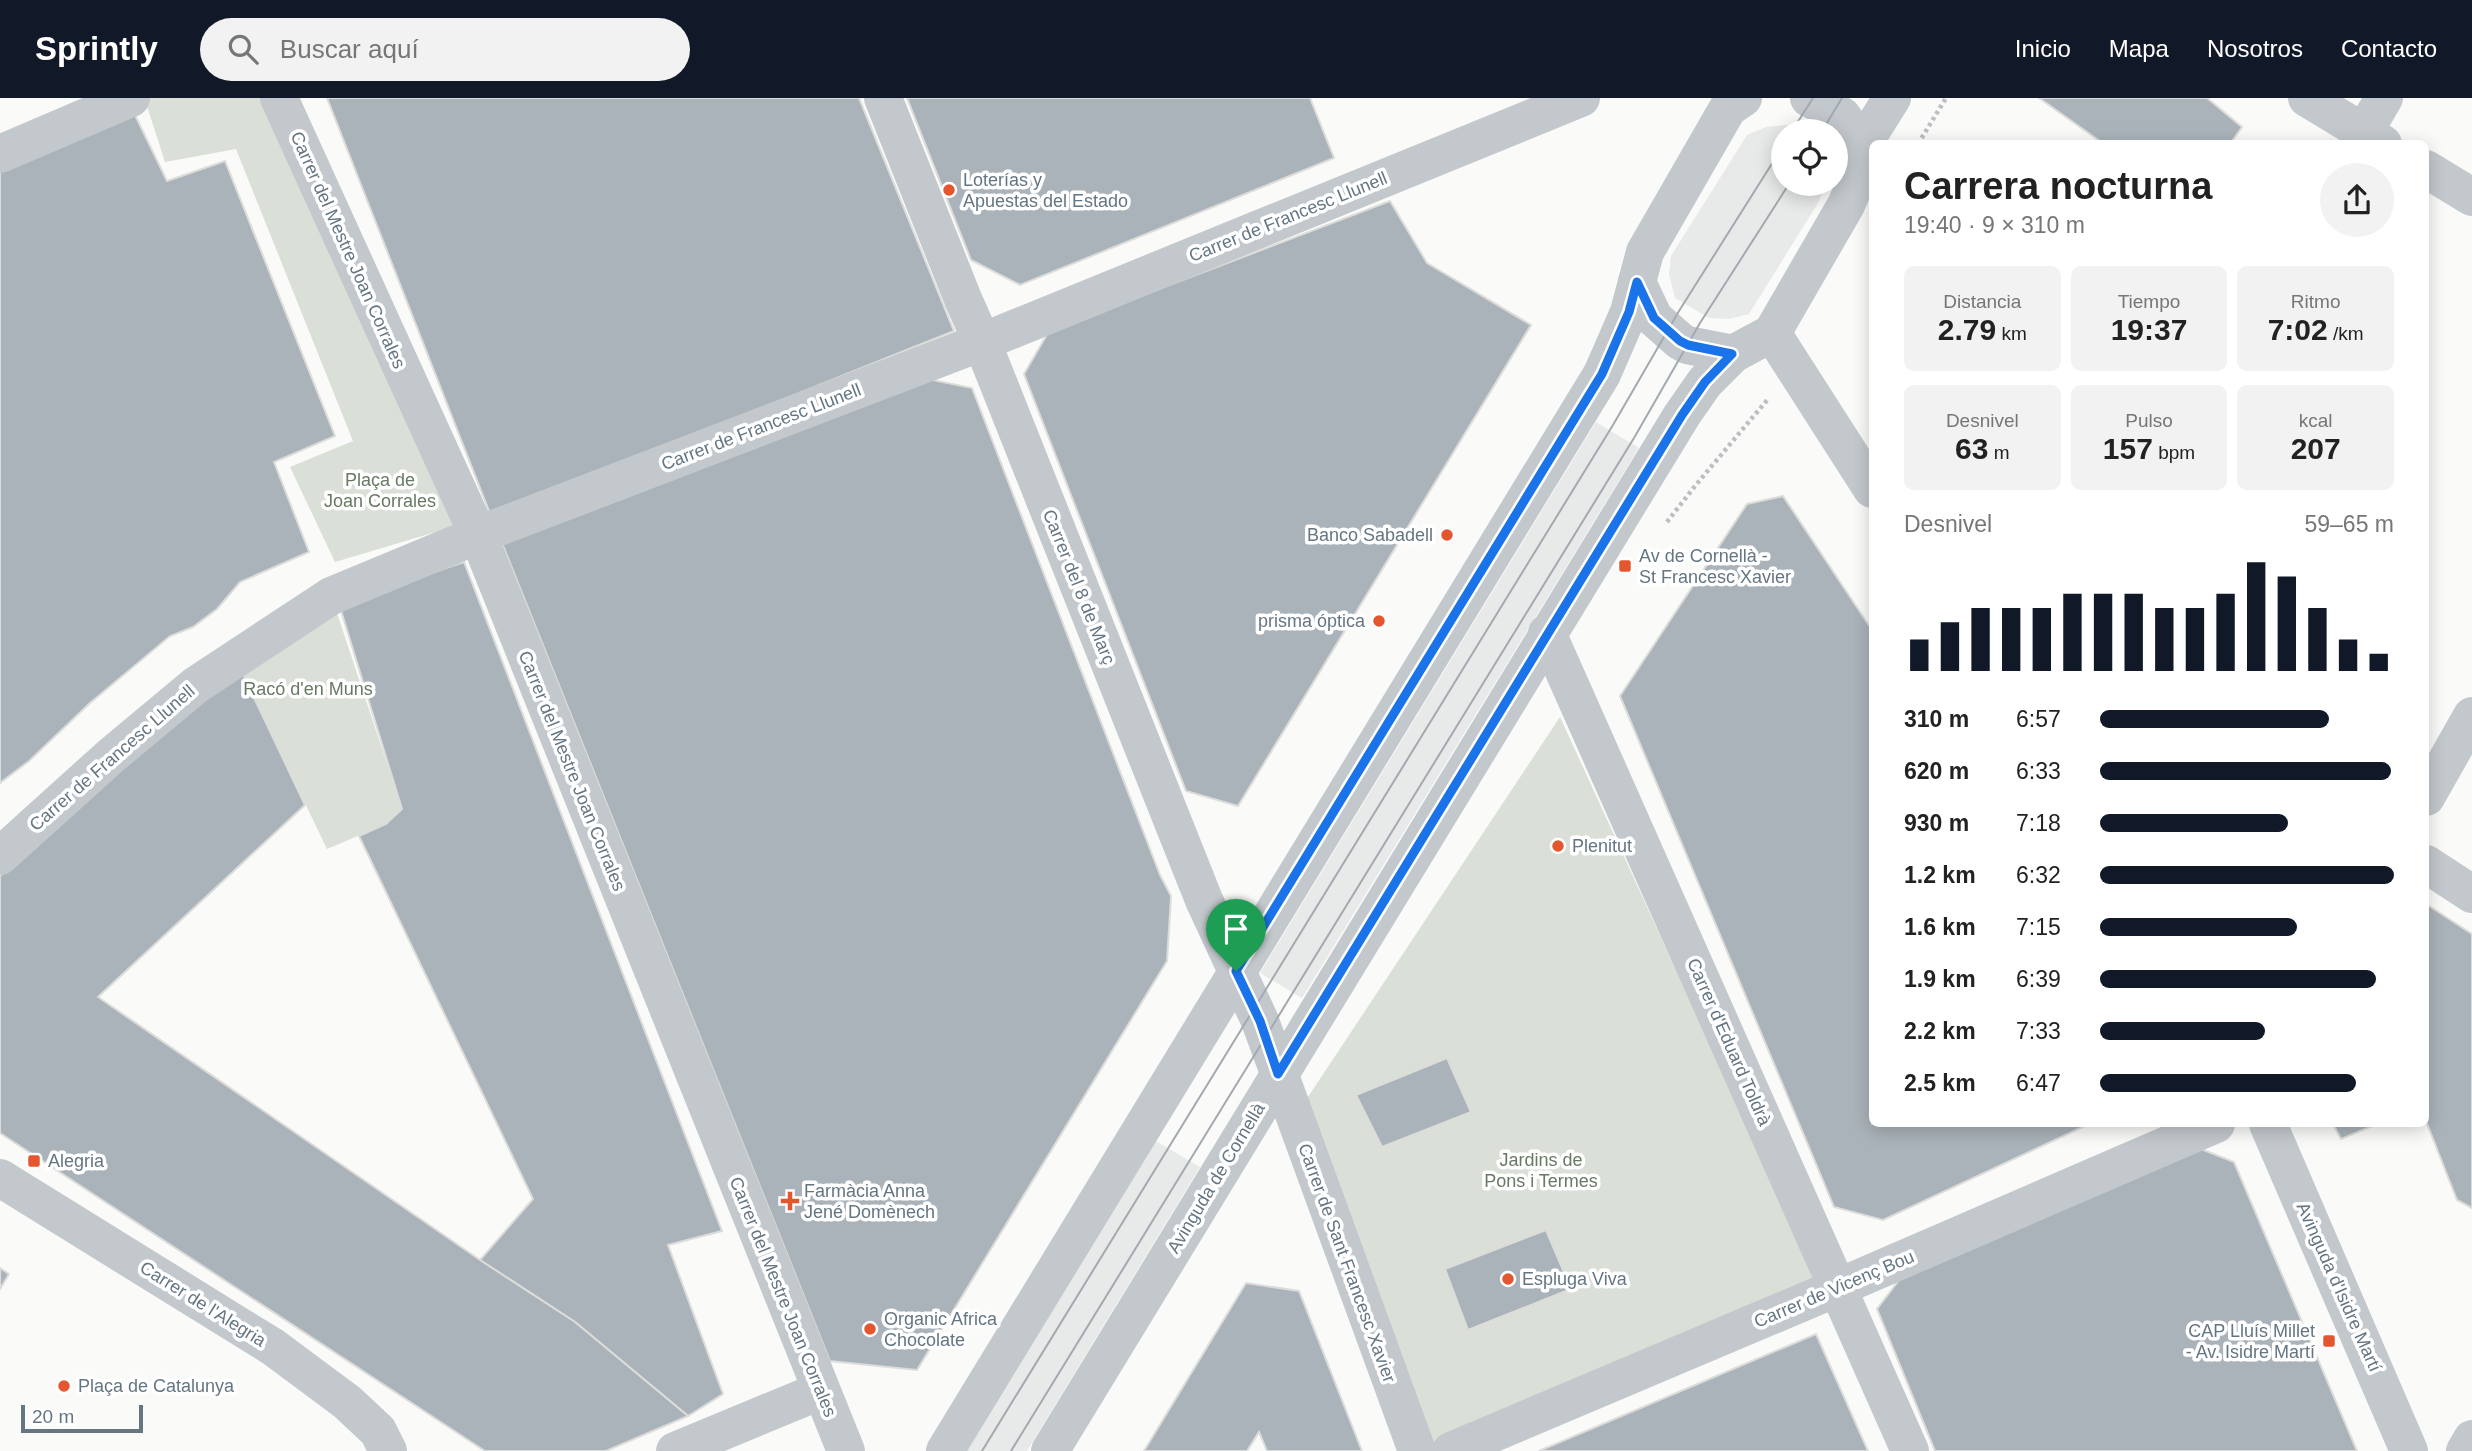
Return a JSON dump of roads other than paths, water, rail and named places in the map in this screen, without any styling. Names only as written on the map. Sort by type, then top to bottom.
[{"type":"street","points":[[0,153],[131,98]]},
{"type":"street","name":"Carrer del Mestre Joan Corrales","points":[[279,98],[478,535],[846,1451]]},
{"type":"street","name":"Carrer del 8 de Març","points":[[883,98],[1204,901],[1260,1021],[1278,1074]]},
{"type":"street","name":"Carrer de Francesc Llunell","points":[[0,856],[195,685],[331,596],[478,535],[982,342],[1581,98]]},
{"type":"street","points":[[1809,98],[1842,116],[1854,133],[1863,162],[1846,205],[1772,333],[1869,484]]},
{"type":"street","points":[[1860,149],[1892,98]]},
{"type":"street","points":[[2307,98],[2368,140],[2384,98]]},
{"type":"street","points":[[945,1451],[1602,374],[1629,312],[1645,252],[1732,101]]},
{"type":"street","points":[[2429,171],[2472,197]]},
{"type":"street","points":[[1637,282],[1654,318],[1680,341],[1732,354]]},
{"type":"street","name":"Avinguda de Cornellà","points":[[1050,1451],[1682,415],[1705,382],[1732,354],[1772,333]]},
{"type":"street","name":"Carrer d'Eduard Toldrà","points":[[1547,633],[1910,1451]]},
{"type":"street","points":[[2429,792],[2472,716]]},
{"type":"street","points":[[2429,866],[2472,894]]},
{"type":"street","name":"Carrer de Sant Francesc Xavier","points":[[1278,1074],[1417,1451]]},
{"type":"street","name":"Carrer de Vicenç Bou","points":[[1451,1451],[2209,1127]]},
{"type":"street","name":"Avinguda d'Isidre Martí","points":[[2269,1127],[2409,1451]]},
{"type":"street","name":"Carrer de l'Alegria","points":[[0,1178],[272,1347],[347,1402],[378,1431],[388,1451]]},
{"type":"street","points":[[676,1451],[820,1391]]},
{"type":"street","points":[[2465,1451],[2472,1439]]},
{"type":"tram line","points":[[1800,119],[1813,98]]},
{"type":"tram line","points":[[1829,119],[1842,98]]},
{"type":"tram line","points":[[982,1451],[1771,165]]},
{"type":"tram line","points":[[1011,1451],[1634,438],[1700,323],[1781,196]]},
{"type":"place","name":"Loterías y Apuestas del Estado","points":[[949,190]]},
{"type":"place","name":"Banco Sabadell","points":[[1447,535]]},
{"type":"place","name":"Av de Cornellà - St Francesc Xavier","points":[[1625,566]]},
{"type":"place","name":"prisma óptica","points":[[1379,621]]},
{"type":"place","name":"Plenitut","points":[[1558,846]]},
{"type":"place","name":"Alegria","points":[[34,1161]]},
{"type":"place","name":"Farmàcia Anna Jené Domènech","points":[[790,1201]]},
{"type":"place","name":"Espluga Viva","points":[[1508,1279]]},
{"type":"place","name":"Organic Africa Chocolate","points":[[870,1329]]},
{"type":"place","name":"CAP Lluís Millet - Av. Isidre Martí","points":[[2329,1341]]},
{"type":"place","name":"Plaça de Catalunya","points":[[64,1386]]},
{"type":"park label","name":"Plaça de Joan Corrales","points":[[380,490]]},
{"type":"park label","name":"Racó d'en Muns","points":[[308,689]]},
{"type":"park label","name":"Jardins de Pons i Termes","points":[[1541,1170]]}]
